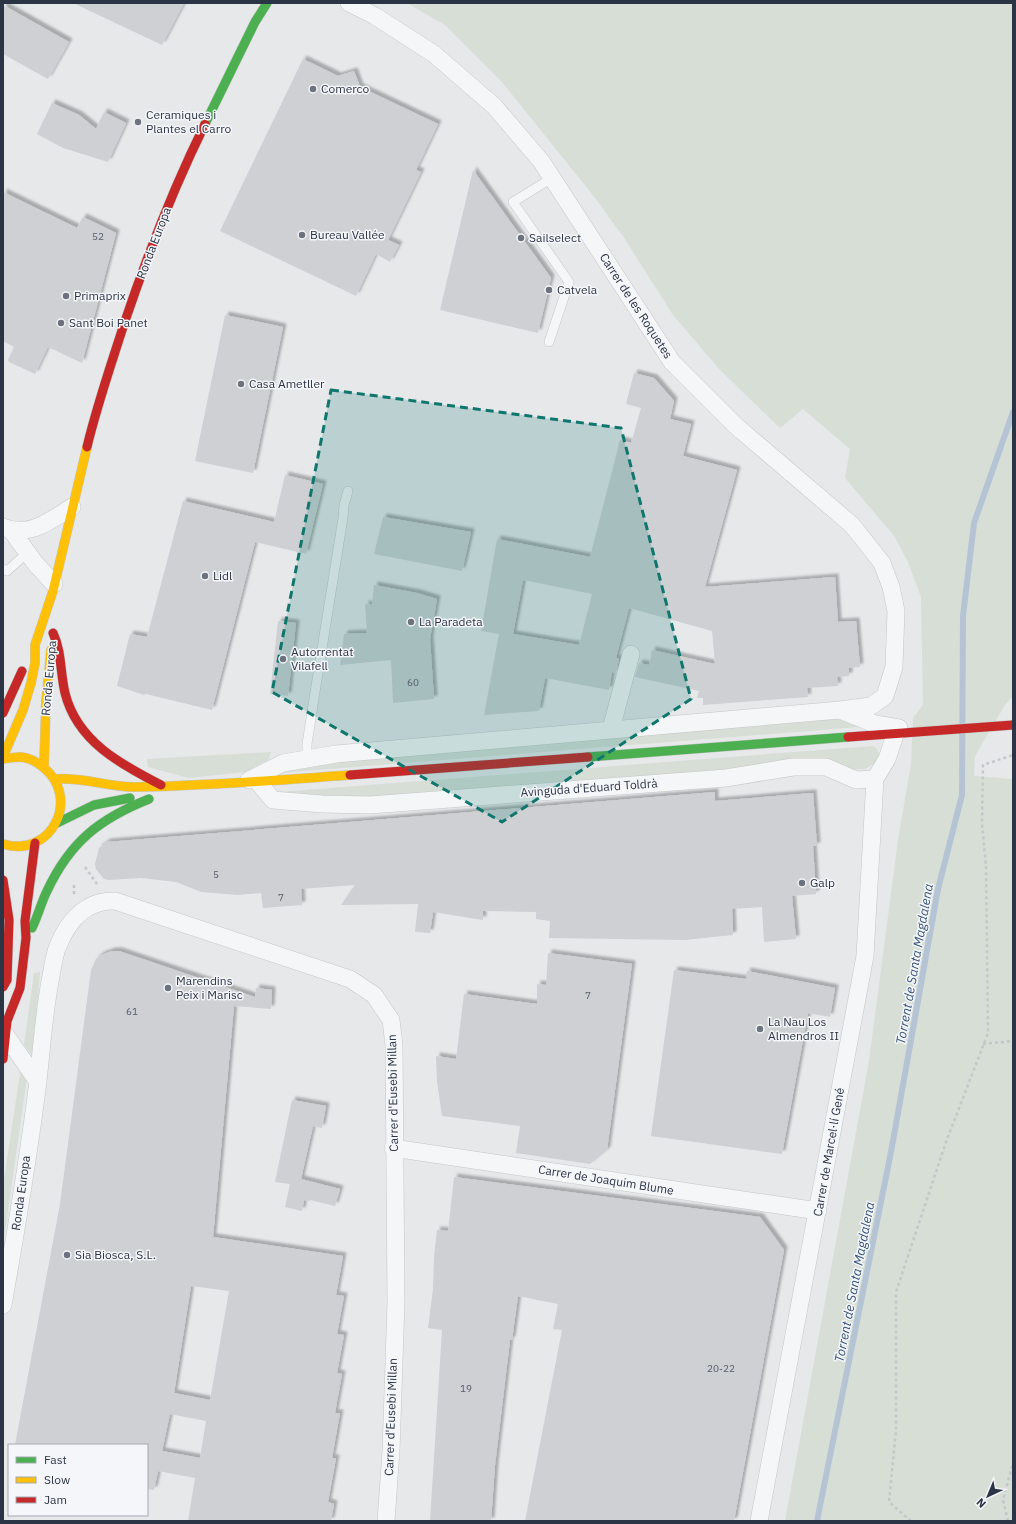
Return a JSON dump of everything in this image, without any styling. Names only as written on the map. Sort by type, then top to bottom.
[{"type":"street","points":[[349,3],[367,9]]},
{"type":"street","name":"Ronda Europa","points":[[3,758],[23,710],[31,683],[35,663],[35,645],[53,587],[97,406],[142,272],[182,171],[265,4]]},
{"type":"street","name":"Carrer de les Roquetes","points":[[367,9],[434,54],[494,106],[541,161],[672,362],[736,426],[852,524],[882,563],[891,587],[896,611],[894,667],[885,696],[871,706],[840,710]]},
{"type":"street","points":[[7,528],[34,530],[72,507]]},
{"type":"street","points":[[7,528],[53,587]]},
{"type":"street","name":"Ronda Europa","points":[[44,766],[46,753],[44,734],[46,689],[53,626],[53,587]]},
{"type":"street","points":[[53,626],[60,652],[65,693],[70,708],[80,727],[93,744],[106,755],[128,769],[161,785]]},
{"type":"street","points":[[3,713],[35,645]]},
{"type":"street","points":[[611,729],[631,654]]},
{"type":"street","points":[[250,782],[283,763],[336,754],[840,710],[875,724],[915,732]]},
{"type":"street","points":[[56,779],[82,779],[133,787],[161,785],[200,786],[896,732],[1013,725]]},
{"type":"street","points":[[875,779],[887,759],[896,732]]},
{"type":"street","points":[[3,758],[24,758],[44,766],[56,779],[62,803],[57,823]]},
{"type":"street","name":"Avinguda d'Eduard Toldrà","points":[[250,782],[273,800],[322,804],[370,805],[726,778],[793,767],[826,767],[856,780],[875,779]]},
{"type":"street","name":"Carrer de Marcel·lí Gené","points":[[759,1521],[865,956],[875,779]]},
{"type":"street","points":[[26,938],[57,872],[78,843],[98,823],[131,806],[156,797],[200,786]]},
{"type":"street","points":[[3,844],[18,846],[35,843],[46,836],[57,823],[94,805],[127,798],[156,797]]},
{"type":"street","points":[[35,843],[24,921],[26,938],[20,988],[6,1027],[38,1082]]},
{"type":"street","points":[[3,880],[9,920],[7,980],[3,987]]},
{"type":"street","name":"Carrer d'Eusebi Millan","points":[[54,963],[57,948],[73,920],[92,904],[102,901],[115,901],[350,979],[374,995],[391,1020],[394,1045],[393,1148],[396,1302],[386,1521]]},
{"type":"street","name":"Ronda Europa","points":[[3,1305],[17,1229],[38,1082],[46,1000],[54,963]]},
{"type":"street","points":[[3,1003],[6,1027],[3,1059]]},
{"type":"street","name":"Carrer de Joaquim Blume","points":[[393,1148],[818,1211]]},
{"type":"lane","points":[[550,342],[570,282],[513,202],[552,178]]},
{"type":"lane","points":[[307,759],[307,744],[312,707],[344,506],[348,491]]},
{"type":"lane","points":[[3,569],[7,571],[27,553]]},
{"type":"path","points":[[911,1521],[889,1502],[896,1430],[896,1292],[946,1142],[988,1033],[986,866],[982,824],[982,765],[1013,754]]},
{"type":"path","points":[[82,863],[101,889]]},
{"type":"path","points":[[984,1044],[1013,1042]]},
{"type":"path","points":[[1008,1521],[1003,1500],[1013,1463]]},
{"type":"highlighted area","points":[[331,390],[621,428],[691,699],[502,822],[272,692]]},
{"type":"shaded area","points":[[407,3],[1013,3],[1013,696],[1005,705],[975,756],[974,776],[1013,779],[1013,1521],[785,1521],[869,1061],[898,840],[911,764],[913,718],[923,705],[921,597],[908,562],[895,537],[845,478],[850,449],[803,409],[780,428],[721,371],[673,315],[625,239],[592,194],[502,82],[445,25]]},
{"type":"shaded area","points":[[843,718],[859,727],[279,773],[298,766],[352,760]]},
{"type":"shaded area","points":[[873,746],[877,749],[880,756],[875,763],[865,769],[725,771],[372,797],[325,796],[279,792]]},
{"type":"shaded area","points":[[271,752],[268,760],[245,772],[189,778],[148,767],[147,759]]},
{"type":"shaded area","points":[[40,972],[33,1057],[24,1045],[34,973]]},
{"type":"shaded area","points":[[21,1067],[27,1077],[3,1246],[3,1186]]},
{"type":"building","points":[[73,3],[184,3],[162,45]]},
{"type":"building","points":[[3,5],[69,42],[48,79],[3,54]]},
{"type":"building","points":[[303,59],[338,76],[354,71],[360,87],[438,124],[416,170],[421,172],[388,240],[399,245],[390,262],[376,254],[356,296],[220,231]]},
{"type":"building","points":[[52,103],[79,115],[96,129],[104,112],[126,123],[108,162],[63,148],[37,134]]},
{"type":"building","points":[[473,170],[551,278],[538,333],[440,310]]},
{"type":"building","points":[[3,192],[77,228],[83,217],[116,233],[82,363],[48,347],[35,374],[9,362],[8,360],[14,347],[3,341]]},
{"type":"building","name":"Casa Ametller","points":[[225,315],[283,327],[253,473],[195,461]]},
{"type":"building","points":[[634,373],[654,378],[674,401],[670,419],[691,424],[683,456],[737,470],[705,587],[835,577],[838,622],[856,621],[860,667],[849,668],[849,676],[837,677],[838,686],[807,688],[808,697],[703,705],[703,698],[697,698],[699,691],[635,677],[639,663],[649,665],[652,650],[715,664],[712,631],[629,608],[616,658],[619,659],[616,673],[612,672],[609,690],[545,678],[539,711],[484,715],[499,634],[481,631],[497,539],[590,557],[620,440],[631,443],[641,408],[626,404]],"holes":[[[523,580],[592,594],[579,645],[513,634]]]},
{"type":"building","name":"Lidl","points":[[285,475],[323,484],[306,554],[255,542],[212,710],[146,694],[144,695],[117,686],[130,634],[147,637],[183,501],[274,522]]},
{"type":"building","points":[[383,517],[471,532],[462,571],[374,554]]},
{"type":"building","points":[[374,585],[417,593],[437,599],[430,639],[434,699],[393,703],[391,660],[340,665],[344,634],[367,633],[365,604],[372,605]]},
{"type":"building","name":"Autorrentat Vilafell","points":[[278,621],[296,623],[288,696],[270,694]]},
{"type":"building","points":[[715,792],[715,801],[813,793],[817,846],[813,846],[816,894],[792,896],[796,939],[764,942],[762,907],[732,909],[733,935],[685,940],[549,938],[550,921],[536,919],[536,912],[483,911],[483,920],[433,912],[430,933],[415,932],[418,904],[341,905],[355,885],[301,889],[302,905],[263,908],[261,893],[238,895],[201,892],[176,882],[141,878],[109,880],[104,879],[96,869],[95,864],[99,848],[107,842]]},
{"type":"building","points":[[112,951],[119,951],[255,997],[256,988],[272,990],[271,1009],[234,1006],[213,1237],[343,1256],[336,1295],[344,1296],[337,1334],[344,1335],[337,1373],[342,1374],[335,1413],[340,1413],[332,1458],[336,1458],[328,1502],[334,1504],[331,1521],[188,1521],[195,1478],[158,1471],[154,1490],[148,1489],[148,1444],[15,1444],[60,1204],[91,970],[96,959],[101,955]],"holes":[[[191,1286],[229,1291],[210,1400],[174,1393]],[[170,1414],[206,1421],[200,1458],[162,1451]]]},
{"type":"building","points":[[548,953],[632,964],[607,1150],[590,1164],[516,1153],[520,1126],[442,1116],[437,1081],[436,1056],[456,1059],[464,994],[537,1004],[537,984],[546,985]]},
{"type":"building","points":[[674,970],[746,979],[747,971],[835,988],[830,1017],[808,1013],[782,1154],[651,1136]]},
{"type":"building","points":[[292,1100],[326,1106],[322,1128],[313,1126],[301,1179],[340,1189],[335,1206],[304,1200],[302,1211],[285,1207],[290,1184],[275,1182]]},
{"type":"building","points":[[454,1177],[760,1217],[784,1250],[734,1521],[525,1521],[562,1330],[553,1329],[558,1304],[518,1296],[512,1340],[510,1340],[495,1465],[491,1521],[430,1521],[442,1330],[428,1328],[433,1289],[437,1230],[448,1231]]},
{"type":"waterway","name":"Torrent de Santa Magdalena","points":[[817,1521],[891,1152],[938,889],[962,795],[963,616],[974,523],[1013,412]]},
{"type":"traffic: fast","points":[[205,124],[255,22],[267,3]]},
{"type":"traffic: fast","points":[[588,757],[848,737]]},
{"type":"traffic: fast","points":[[57,823],[94,805],[130,798]]},
{"type":"traffic: fast","points":[[32,928],[56,874],[76,846],[101,824],[115,815],[149,799]]},
{"type":"traffic: slow","points":[[3,757],[23,710],[31,683],[35,663],[35,645],[53,591],[87,447]]},
{"type":"traffic: slow","points":[[44,766],[46,702],[51,650]]},
{"type":"traffic: slow","points":[[3,759],[21,757],[38,763],[54,780],[60,794],[60,809],[56,823],[47,834],[35,843],[20,846],[3,844]]},
{"type":"traffic: slow","points":[[56,779],[76,779],[124,787],[134,787],[215,784],[350,775]]},
{"type":"traffic: jam","points":[[87,447],[104,385],[142,273],[171,198],[205,124]]},
{"type":"traffic: jam","points":[[53,633],[58,647],[65,693],[71,710],[79,725],[102,749],[130,769],[161,785]]},
{"type":"traffic: jam","points":[[3,713],[22,671]]},
{"type":"traffic: jam","points":[[848,737],[1013,725]]},
{"type":"traffic: jam","points":[[350,775],[588,757]]},
{"type":"traffic: jam","points":[[3,1059],[7,1021],[20,988],[26,938],[25,921],[35,843]]},
{"type":"traffic: jam","points":[[3,880],[9,920],[7,980],[3,987]]},
{"type":"place","name":"Comerco","points":[[313,89]]},
{"type":"place","name":"Ceramiques i Plantes el Carro","points":[[138,122]]},
{"type":"place","name":"Bureau Vallée","points":[[302,235]]},
{"type":"place","name":"Sailselect","points":[[521,238]]},
{"type":"place","name":"Catvela","points":[[549,290]]},
{"type":"place","name":"Primaprix","points":[[66,296]]},
{"type":"place","name":"Sant Boi Panet","points":[[61,323]]},
{"type":"place","name":"Casa Ametller","points":[[241,384]]},
{"type":"place","name":"Lidl","points":[[205,576]]},
{"type":"place","name":"La Paradeta","points":[[411,622]]},
{"type":"place","name":"Autorrentat Vilafell","points":[[283,659]]},
{"type":"place","name":"Galp","points":[[802,883]]},
{"type":"place","name":"Marendins Peix i Marisc","points":[[168,988]]},
{"type":"place","name":"La Nau Los Almendros II","points":[[760,1029]]},
{"type":"place","name":"Sia Biosca, S.L.","points":[[67,1255]]}]
